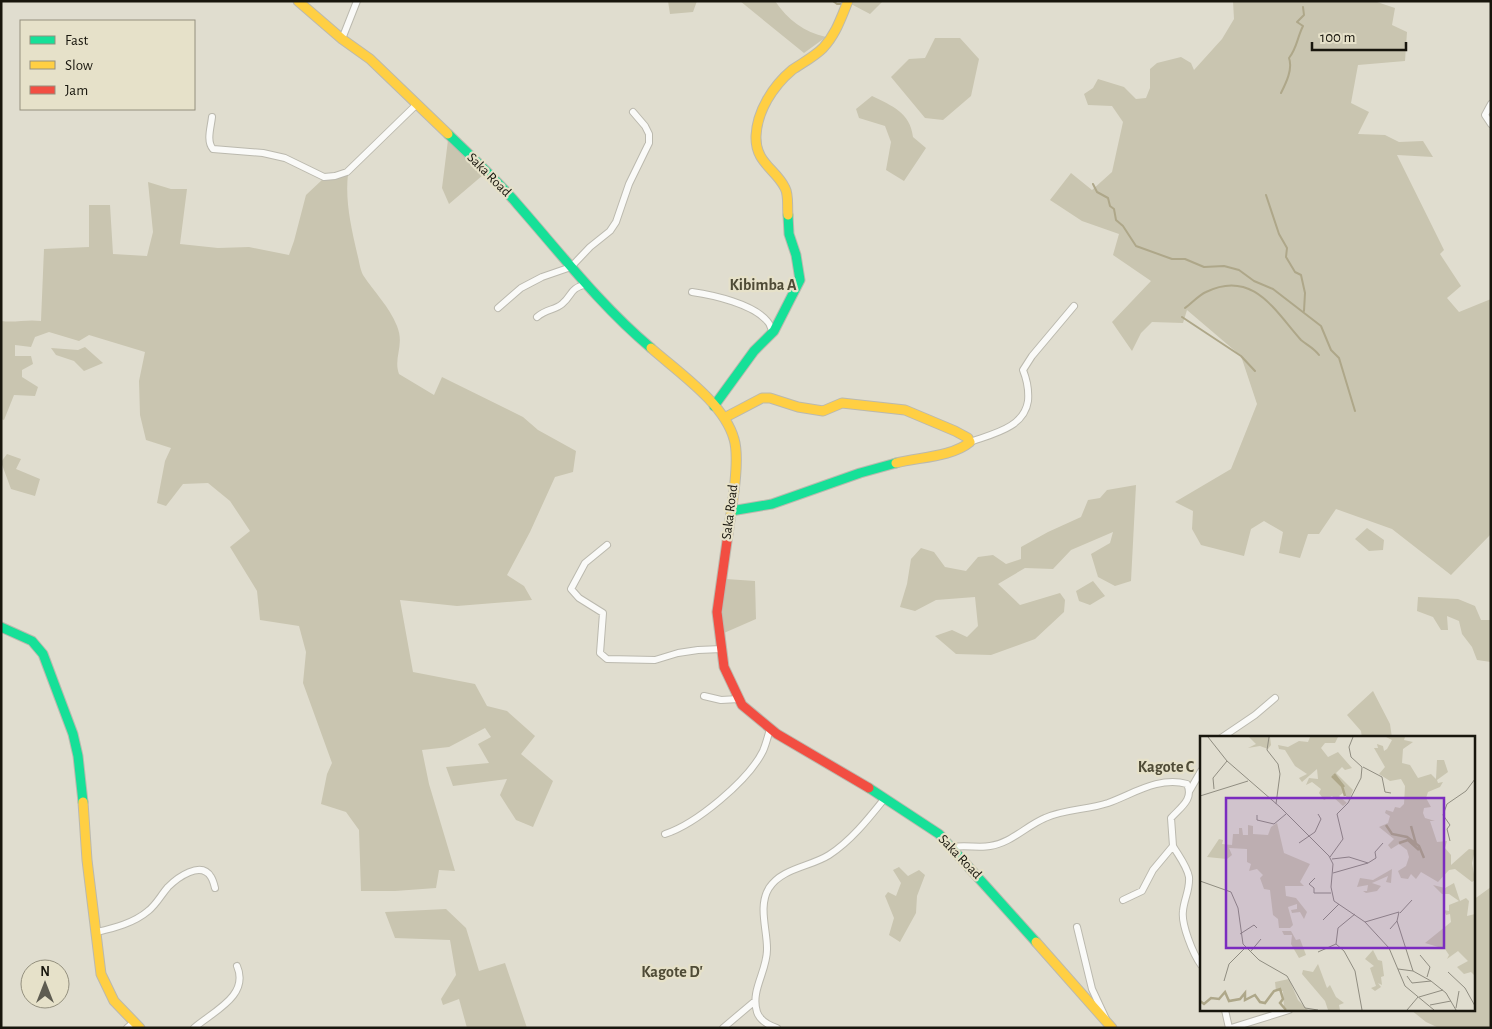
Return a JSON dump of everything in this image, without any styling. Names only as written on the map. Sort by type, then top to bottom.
[{"type":"street","name":"Saka Road","points":[[298,1],[342,39],[370,59],[416,104],[517,203],[571,267],[631,332],[701,392],[724,418],[734,440],[736,455],[731,511],[717,612],[726,673],[739,699],[751,714],[770,729],[885,798],[939,834],[1110,1024]]},
{"type":"street","points":[[342,39],[357,1]]},
{"type":"street","points":[[714,406],[754,351],[773,332],[800,280],[796,255],[789,234],[786,189],[762,159],[758,150],[756,137],[762,108],[780,82],[791,71],[821,50],[834,35],[848,1]]},
{"type":"street","points":[[212,117],[209,141],[210,147],[213,149],[263,153],[286,158],[324,177],[329,177],[347,172],[416,104]]},
{"type":"street","points":[[1491,104],[1485,115],[1491,124]]},
{"type":"street","points":[[498,308],[521,288],[542,277],[571,267],[590,247],[610,231],[616,222],[629,184],[649,143],[649,134],[645,126],[633,112]]},
{"type":"street","points":[[537,317],[544,311],[563,303],[574,288],[587,284]]},
{"type":"street","points":[[692,292],[728,300],[748,308],[768,322],[773,332]]},
{"type":"street","points":[[731,511],[772,504],[860,473],[914,459],[930,457],[966,446],[970,442],[1009,428],[1026,411],[1029,394],[1022,370],[1074,306]]},
{"type":"street","points":[[724,418],[762,398],[770,398],[798,407],[823,411],[842,403],[905,410],[955,431],[968,438],[970,442]]},
{"type":"street","points":[[607,545],[585,563],[571,589],[578,598],[603,613],[600,654],[607,659],[655,660],[678,653],[722,649]]},
{"type":"street","points":[[1,627],[32,641],[43,654],[73,734],[78,756],[85,827],[86,860],[98,932],[101,974],[114,1001],[133,1026]]},
{"type":"street","points":[[704,696],[721,700],[739,699]]},
{"type":"street","points":[[1224,736],[1255,715],[1275,698]]},
{"type":"street","points":[[665,834],[698,818],[744,776],[763,751],[770,729]]},
{"type":"street","points":[[1200,773],[1190,790],[1189,799],[1171,818],[1173,846],[1188,874],[1188,894],[1182,916],[1190,947],[1200,963]]},
{"type":"street","points":[[952,847],[967,845],[990,846],[1015,836],[1045,818],[1107,803],[1157,783],[1182,782],[1187,784],[1190,790]]},
{"type":"street","points":[[777,1028],[765,1023],[760,1018],[755,1001],[766,959],[764,914],[765,899],[769,888],[781,877],[828,856],[870,817],[885,798]]},
{"type":"street","points":[[1123,900],[1142,890],[1153,870],[1173,846]]},
{"type":"street","points":[[98,932],[118,928],[148,911],[170,885],[190,872],[199,870],[207,872],[211,876],[215,888]]},
{"type":"street","points":[[1077,926],[1092,989],[1110,1024]]},
{"type":"street","points":[[194,1028],[227,1003],[233,996],[240,982],[237,966]]},
{"type":"street","points":[[723,1028],[755,1001]]},
{"type":"street","points":[[1226,1012],[1230,1028],[1282,1012]]},
{"type":"shaded area","points":[[668,1],[697,1],[693,12],[670,14]]},
{"type":"shaded area","points":[[740,1],[775,1],[785,14],[797,24],[811,32],[826,37],[804,53]]},
{"type":"shaded area","points":[[852,1],[883,1],[870,14],[851,4]]},
{"type":"shaded area","points":[[1233,1],[1374,1],[1395,8],[1392,25],[1407,32],[1405,61],[1358,65],[1351,103],[1369,112],[1358,134],[1385,135],[1399,142],[1423,141],[1433,157],[1397,155],[1444,250],[1440,254],[1461,286],[1447,298],[1459,312],[1491,299],[1491,534],[1451,575],[1392,529],[1336,509],[1319,534],[1308,534],[1300,558],[1279,553],[1283,532],[1264,521],[1251,529],[1244,556],[1201,545],[1192,529],[1193,511],[1175,502],[1231,469],[1257,404],[1241,356],[1187,310],[1183,323],[1152,322],[1141,333],[1132,351],[1112,322],[1151,281],[1113,255],[1119,234],[1082,221],[1050,200],[1071,173],[1092,190],[1112,172],[1123,122],[1112,106],[1088,105],[1084,94],[1093,88],[1098,79],[1124,87],[1136,99],[1146,98],[1150,88],[1150,69],[1157,63],[1181,57],[1191,63],[1194,70],[1222,39],[1234,19]]},
{"type":"shaded area","points":[[935,38],[960,38],[979,59],[971,96],[943,120],[925,118],[891,77],[909,59],[925,58]]},
{"type":"shaded area","points":[[872,96],[899,111],[908,121],[913,137],[926,148],[904,181],[886,170],[891,142],[885,126],[859,118],[856,109]]},
{"type":"shaded area","points":[[448,140],[483,175],[449,204],[442,188]]},
{"type":"shaded area","points":[[348,174],[349,214],[360,267],[363,275],[386,306],[397,326],[400,340],[397,362],[399,374],[434,395],[442,377],[523,417],[538,430],[576,451],[573,472],[555,477],[530,532],[507,575],[524,586],[532,600],[457,606],[400,600],[413,672],[475,684],[487,706],[507,711],[535,736],[521,754],[553,781],[533,827],[516,820],[500,795],[507,779],[453,786],[446,767],[489,763],[478,744],[491,737],[485,728],[449,747],[422,750],[429,784],[455,871],[439,870],[436,888],[361,891],[359,830],[346,812],[321,804],[327,774],[332,763],[303,683],[306,652],[299,626],[260,620],[257,591],[230,547],[250,531],[230,501],[208,483],[183,484],[166,506],[157,503],[165,461],[171,448],[146,440],[140,415],[139,381],[145,352],[89,335],[79,341],[49,332],[35,337],[31,347],[15,345],[15,356],[31,356],[33,364],[22,370],[22,377],[38,387],[35,396],[14,395],[4,420],[1,419],[1,321],[41,321],[44,249],[89,247],[89,205],[110,205],[113,254],[147,256],[153,232],[148,182],[171,189],[187,189],[180,244],[218,248],[249,247],[289,255],[306,195],[323,179]]},
{"type":"shaded area","points":[[85,347],[103,363],[84,371],[74,361],[56,355],[51,348],[78,350]]},
{"type":"shaded area","points":[[7,454],[21,459],[16,469],[40,479],[35,496],[11,489],[1,462]]},
{"type":"shaded area","points":[[1136,485],[1131,581],[1115,586],[1098,577],[1091,554],[1110,543],[1113,532],[1071,550],[1053,569],[1025,568],[998,584],[1020,605],[1060,593],[1065,600],[1064,612],[1035,639],[991,655],[956,654],[935,636],[952,630],[967,637],[978,626],[975,597],[936,600],[915,611],[900,607],[907,584],[911,559],[921,548],[934,552],[945,567],[966,571],[978,557],[993,555],[1006,564],[1021,559],[1021,547],[1081,517],[1088,500],[1100,498],[1107,490]]},
{"type":"shaded area","points":[[1367,528],[1384,540],[1383,550],[1369,551],[1355,539]]},
{"type":"shaded area","points":[[726,579],[755,581],[756,619],[724,633],[722,615]]},
{"type":"shaded area","points":[[1093,581],[1105,596],[1090,605],[1079,601],[1076,591]]},
{"type":"shaded area","points":[[1418,597],[1458,599],[1475,606],[1481,620],[1491,620],[1491,662],[1477,660],[1472,647],[1462,634],[1459,621],[1447,616],[1448,630],[1441,630],[1433,617],[1417,611]]},
{"type":"shaded area","points":[[1373,691],[1390,724],[1392,736],[1362,736],[1361,731],[1347,715]]},
{"type":"shaded area","points":[[899,867],[908,876],[919,870],[925,875],[917,896],[916,913],[900,942],[889,935],[894,918],[885,896],[888,892],[896,896],[901,883],[893,870]]},
{"type":"shaded area","points":[[1491,887],[1491,1028],[1439,1028],[1426,1022],[1414,1012],[1474,1012],[1474,899]]},
{"type":"shaded area","points":[[446,909],[466,928],[479,971],[505,963],[527,1028],[467,1028],[459,999],[443,1005],[441,999],[456,975],[450,940],[395,938],[385,912]]},
{"type":"waterway","points":[[833,1],[837,4],[844,4]]},
{"type":"waterway","points":[[1281,93],[1290,71],[1289,58],[1303,26],[1297,22],[1304,15],[1303,7]]},
{"type":"waterway","points":[[1093,184],[1097,192],[1108,198],[1110,206],[1114,209],[1116,220],[1123,226],[1136,246],[1172,259],[1185,259],[1204,267],[1224,266],[1239,270],[1254,281],[1273,289],[1321,326],[1331,350],[1339,358],[1355,411]]},
{"type":"waterway","points":[[1266,195],[1279,234],[1287,248],[1286,257],[1295,272],[1301,275],[1305,293],[1304,311]]},
{"type":"waterway","points":[[1185,308],[1203,293],[1223,286],[1237,286],[1250,289],[1272,306],[1301,340],[1313,348],[1319,355]]},
{"type":"waterway","points":[[1182,317],[1241,356],[1255,371]]},
{"type":"traffic: fast","points":[[448,134],[502,187],[615,315],[651,348]]},
{"type":"traffic: fast","points":[[714,406],[754,351],[774,331],[800,280],[796,255],[789,234],[788,215]]},
{"type":"traffic: fast","points":[[731,511],[772,504],[860,473],[896,463]]},
{"type":"traffic: fast","points":[[1,627],[32,641],[43,654],[73,734],[78,756],[83,802]]},
{"type":"traffic: fast","points":[[869,788],[939,834],[1036,942]]},
{"type":"traffic: slow","points":[[298,1],[342,39],[370,59],[448,134]]},
{"type":"traffic: slow","points":[[788,215],[785,188],[759,153],[756,136],[759,117],[767,100],[785,76],[828,43],[838,26],[848,1]]},
{"type":"traffic: slow","points":[[651,348],[699,389],[721,413],[729,426],[736,447],[735,479],[730,520]]},
{"type":"traffic: slow","points":[[724,418],[762,398],[770,398],[798,407],[823,411],[842,403],[905,410],[955,431],[968,438],[970,442],[945,454],[896,463]]},
{"type":"traffic: slow","points":[[83,802],[87,860],[101,974],[114,1001],[140,1028]]},
{"type":"traffic: slow","points":[[1036,942],[1112,1028]]},
{"type":"traffic: jam","points":[[730,520],[717,612],[724,667],[742,705],[777,734],[869,788]]},
{"type":"district","name":"Kibimba A","points":[[763,285]]},
{"type":"district","name":"Kagote C","points":[[1166,767]]},
{"type":"district","name":"Kagote D'","points":[[672,972]]}]
